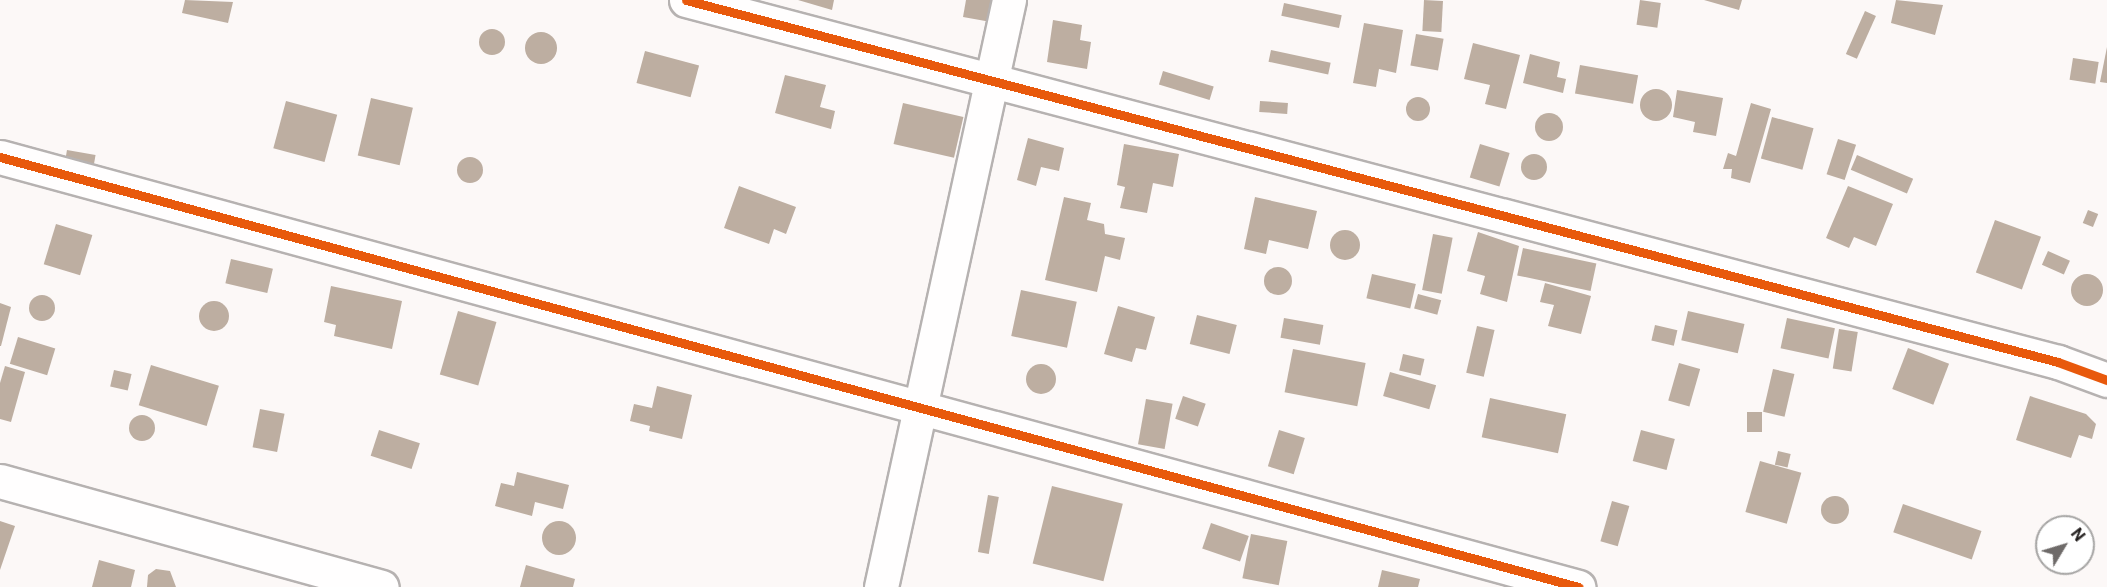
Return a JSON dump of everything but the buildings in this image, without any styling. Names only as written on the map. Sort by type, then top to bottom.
[{"type":"street","points":[[686,0],[992,78],[2046,359],[2107,380]]},
{"type":"street","points":[[881,587],[918,405],[1009,0]]},
{"type":"street","points":[[0,157],[918,405],[1578,587]]},
{"type":"street","points":[[0,481],[382,587]]},
{"type":"cycle path","points":[[686,0],[2058,362],[2107,380]]},
{"type":"cycle path","points":[[0,157],[1578,587]]}]
